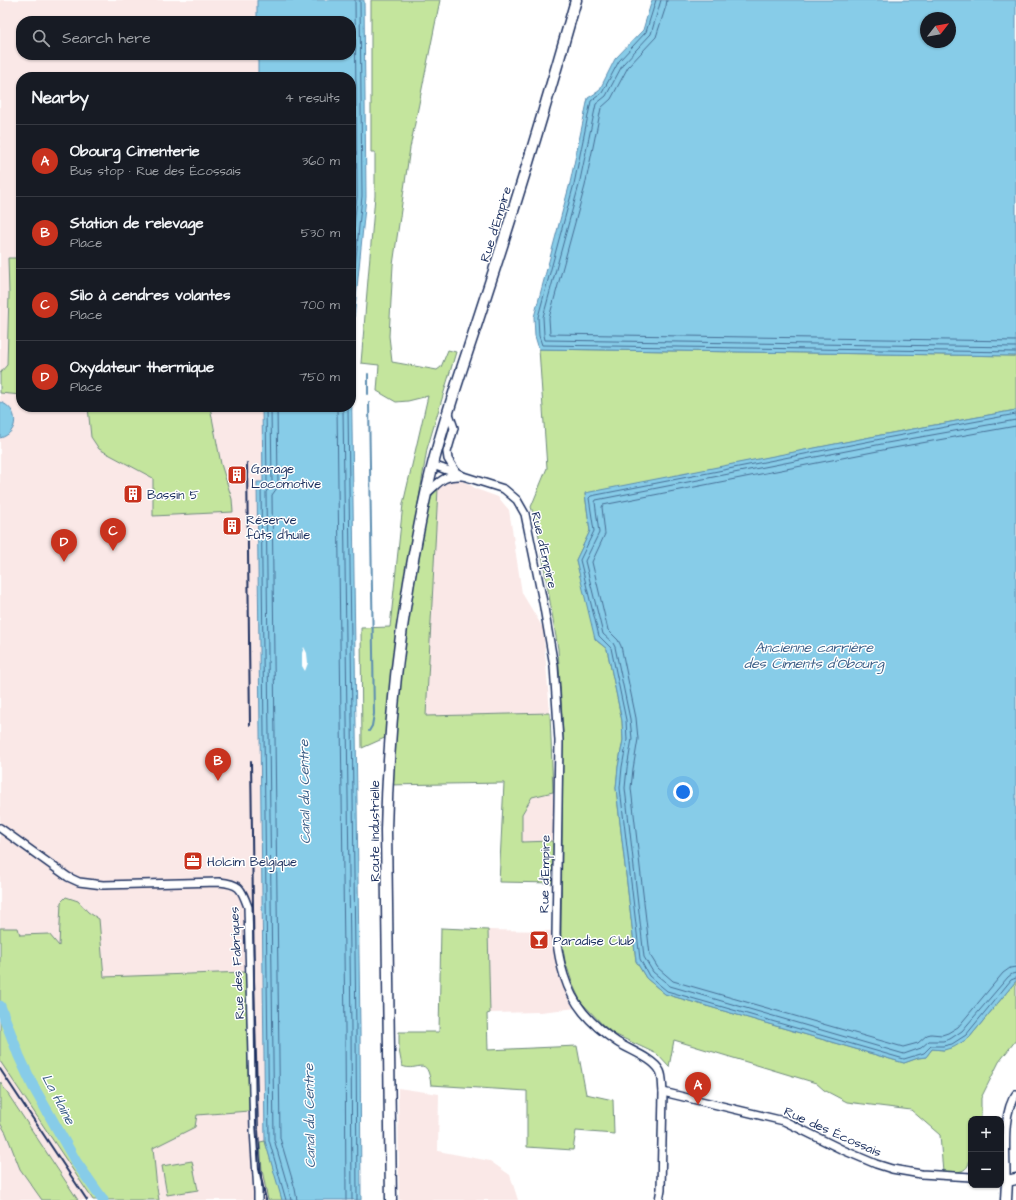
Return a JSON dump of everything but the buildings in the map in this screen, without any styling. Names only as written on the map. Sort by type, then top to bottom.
[{"type":"main road","name":"Rue d'Empire","points":[[433,465],[448,411],[530,156],[576,0]]},
{"type":"main road","name":"Route Industrielle","points":[[391,1200],[386,830],[389,749],[394,686],[404,612],[419,528],[433,465]]},
{"type":"main road","points":[[1006,1200],[1007,1177]]},
{"type":"street","points":[[448,411],[454,428],[447,452],[448,459],[456,472],[462,476]]},
{"type":"street","name":"Rue d'Empire","points":[[433,465],[504,489],[517,500],[522,507],[528,523],[545,609],[554,666],[559,741],[556,935],[558,954],[566,984],[583,1012],[616,1042],[651,1061],[656,1066],[661,1076],[663,1092],[661,1189],[659,1200]]},
{"type":"street","points":[[426,494],[444,478],[462,476]]},
{"type":"street","name":"Rue des Fabriques","points":[[0,828],[62,873],[79,882],[103,886],[219,882],[230,883],[243,892],[248,907],[254,1130],[258,1200]]},
{"type":"street","name":"Rue des Écossais","points":[[663,1092],[784,1121],[842,1150],[876,1164],[921,1174],[968,1177]]},
{"type":"street","points":[[1007,1177],[1007,1117],[1011,1100],[1016,1094]]},
{"type":"shaded area","points":[[0,0],[257,0],[257,16],[16,16],[16,60],[258,60],[258,72],[16,72],[16,412],[262,412],[263,482],[257,482],[265,1141],[282,1200],[0,1200]]},
{"type":"shaded area","points":[[452,480],[460,480],[476,489],[498,497],[509,510],[522,593],[543,628],[550,713],[426,716],[438,489],[445,483]]},
{"type":"shaded area","points":[[553,792],[553,841],[522,842],[522,814],[532,797]]},
{"type":"shaded area","points":[[488,930],[554,931],[559,969],[565,990],[577,1008],[540,1012],[490,1013]]},
{"type":"shaded area","points":[[398,1088],[439,1094],[438,1151],[490,1161],[510,1175],[518,1200],[399,1200]]},
{"type":"green space","points":[[371,0],[440,0],[410,148],[393,265],[389,336],[392,362],[437,370],[441,367],[448,350],[456,352],[427,449],[398,627],[426,494],[438,489],[426,716],[550,713],[553,792],[532,797],[522,814],[522,842],[553,841],[554,883],[499,882],[504,783],[387,785],[389,736],[362,748],[361,628],[390,627],[403,504],[428,396],[408,401],[396,402],[377,391],[379,365],[361,363],[375,196],[375,152],[371,152]]},
{"type":"green space","points":[[8,258],[16,258],[16,395],[0,393],[0,373],[7,365],[9,294]]},
{"type":"green space","points":[[539,349],[1016,356],[1016,410],[886,434],[585,494],[590,531],[576,560],[597,641],[607,649],[622,721],[623,740],[616,788],[636,961],[646,978],[665,994],[904,1063],[926,1057],[932,1049],[944,1050],[969,1038],[1016,981],[1016,1040],[999,1062],[981,1098],[981,1116],[968,1116],[968,1166],[962,1171],[943,1173],[940,1135],[911,1110],[847,1102],[824,1090],[816,1083],[674,1040],[669,1067],[657,1054],[614,1034],[581,1002],[573,985],[565,961],[561,935],[563,733],[558,649],[537,525],[531,507],[547,468]]},
{"type":"green space","points":[[88,412],[211,412],[221,464],[232,499],[233,512],[153,516],[153,478],[99,449],[91,437]]},
{"type":"green space","points":[[66,897],[78,901],[88,912],[99,919],[104,977],[246,972],[249,1111],[197,1115],[195,1127],[153,1148],[159,1200],[93,1200],[0,1061],[0,928],[18,928],[20,935],[49,934],[59,946],[61,902]]},
{"type":"green space","points":[[441,928],[488,930],[490,1013],[487,1014],[488,1050],[577,1046],[586,1094],[613,1100],[614,1134],[576,1131],[573,1150],[527,1147],[527,1091],[431,1085],[429,1075],[424,1067],[408,1068],[402,1066],[399,1050],[399,1032],[439,1032]]},
{"type":"green space","points":[[0,1082],[78,1200],[42,1200],[20,1169],[6,1133],[0,1123]]},
{"type":"green space","points":[[265,1141],[282,1200],[268,1200],[262,1170],[260,1142]]},
{"type":"green space","points":[[192,1161],[198,1190],[167,1195],[162,1166]]},
{"type":"water","points":[[257,0],[364,0],[366,197],[356,298],[356,72],[258,72],[258,60],[356,60],[356,16],[257,16]]},
{"type":"water","points":[[652,0],[1016,0],[1016,356],[539,349],[535,336],[534,317],[570,183],[588,98],[599,91],[615,59],[643,30]]},
{"type":"water","points":[[0,402],[11,409],[15,420],[11,431],[7,435],[0,438]]},
{"type":"water","name":"Ancienne carrière des Ciments d'Obourg","points":[[1016,410],[1016,981],[969,1038],[954,1047],[944,1050],[932,1049],[926,1057],[904,1063],[665,994],[646,978],[636,961],[616,788],[623,740],[622,721],[607,649],[595,639],[576,560],[590,531],[585,493]]},
{"type":"water","name":"Canal du Centre","points":[[262,412],[352,412],[361,1200],[282,1200],[265,1141],[257,482],[263,482]]},
{"type":"pier","points":[[304,647],[307,653],[308,663],[305,671],[302,666],[302,653]]},
{"type":"waterway","points":[[368,374],[368,394]]},
{"type":"waterway","points":[[369,403],[374,714],[372,726],[369,731]]},
{"type":"waterway","name":"La Haine","points":[[0,1006],[19,1056],[33,1086],[76,1162],[103,1200]]},
{"type":"railway","points":[[247,463],[250,725]]},
{"type":"railway","points":[[251,761],[256,1123],[259,1169],[266,1200]]},
{"type":"railway","points":[[0,1069],[87,1200]]},
{"type":"place","name":"Garage Locomotive","points":[[237,475]]},
{"type":"place","name":"Bassin 5","points":[[133,494]]},
{"type":"place","name":"Réserve fûts d'huile","points":[[232,526]]},
{"type":"place","name":"Silo à cendres volantes","points":[[113,551]]},
{"type":"place","name":"Oxydateur thermique","points":[[64,562]]},
{"type":"place","name":"Station de relevage","points":[[218,781]]},
{"type":"place","name":"Holcim Belgique","points":[[193,861]]},
{"type":"place","name":"Paradise Club","points":[[539,940]]},
{"type":"place","name":"Obourg Cimenterie","points":[[698,1105]]}]
